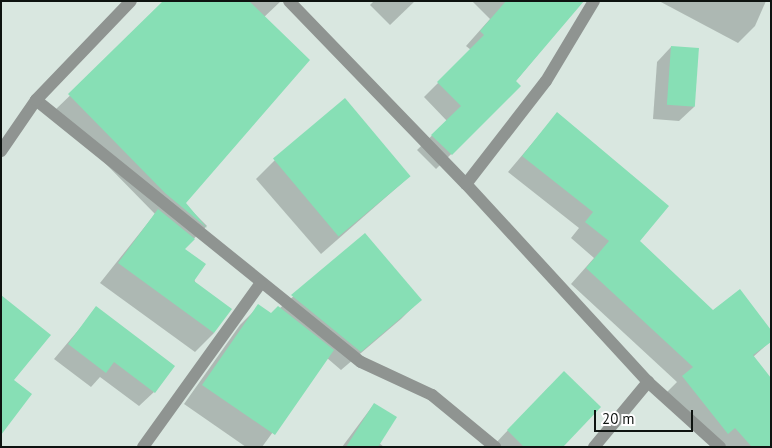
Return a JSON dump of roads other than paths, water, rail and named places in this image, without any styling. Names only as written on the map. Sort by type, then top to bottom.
[{"type":"street","points":[[1,151],[36,100],[131,1]]},
{"type":"street","points":[[289,1],[466,184],[648,382],[720,447]]},
{"type":"street","points":[[466,184],[546,81],[594,1]]},
{"type":"street","points":[[36,100],[260,284],[361,362],[432,395],[495,447]]},
{"type":"street","points":[[143,447],[260,284]]},
{"type":"street","points":[[594,447],[648,382]]}]
